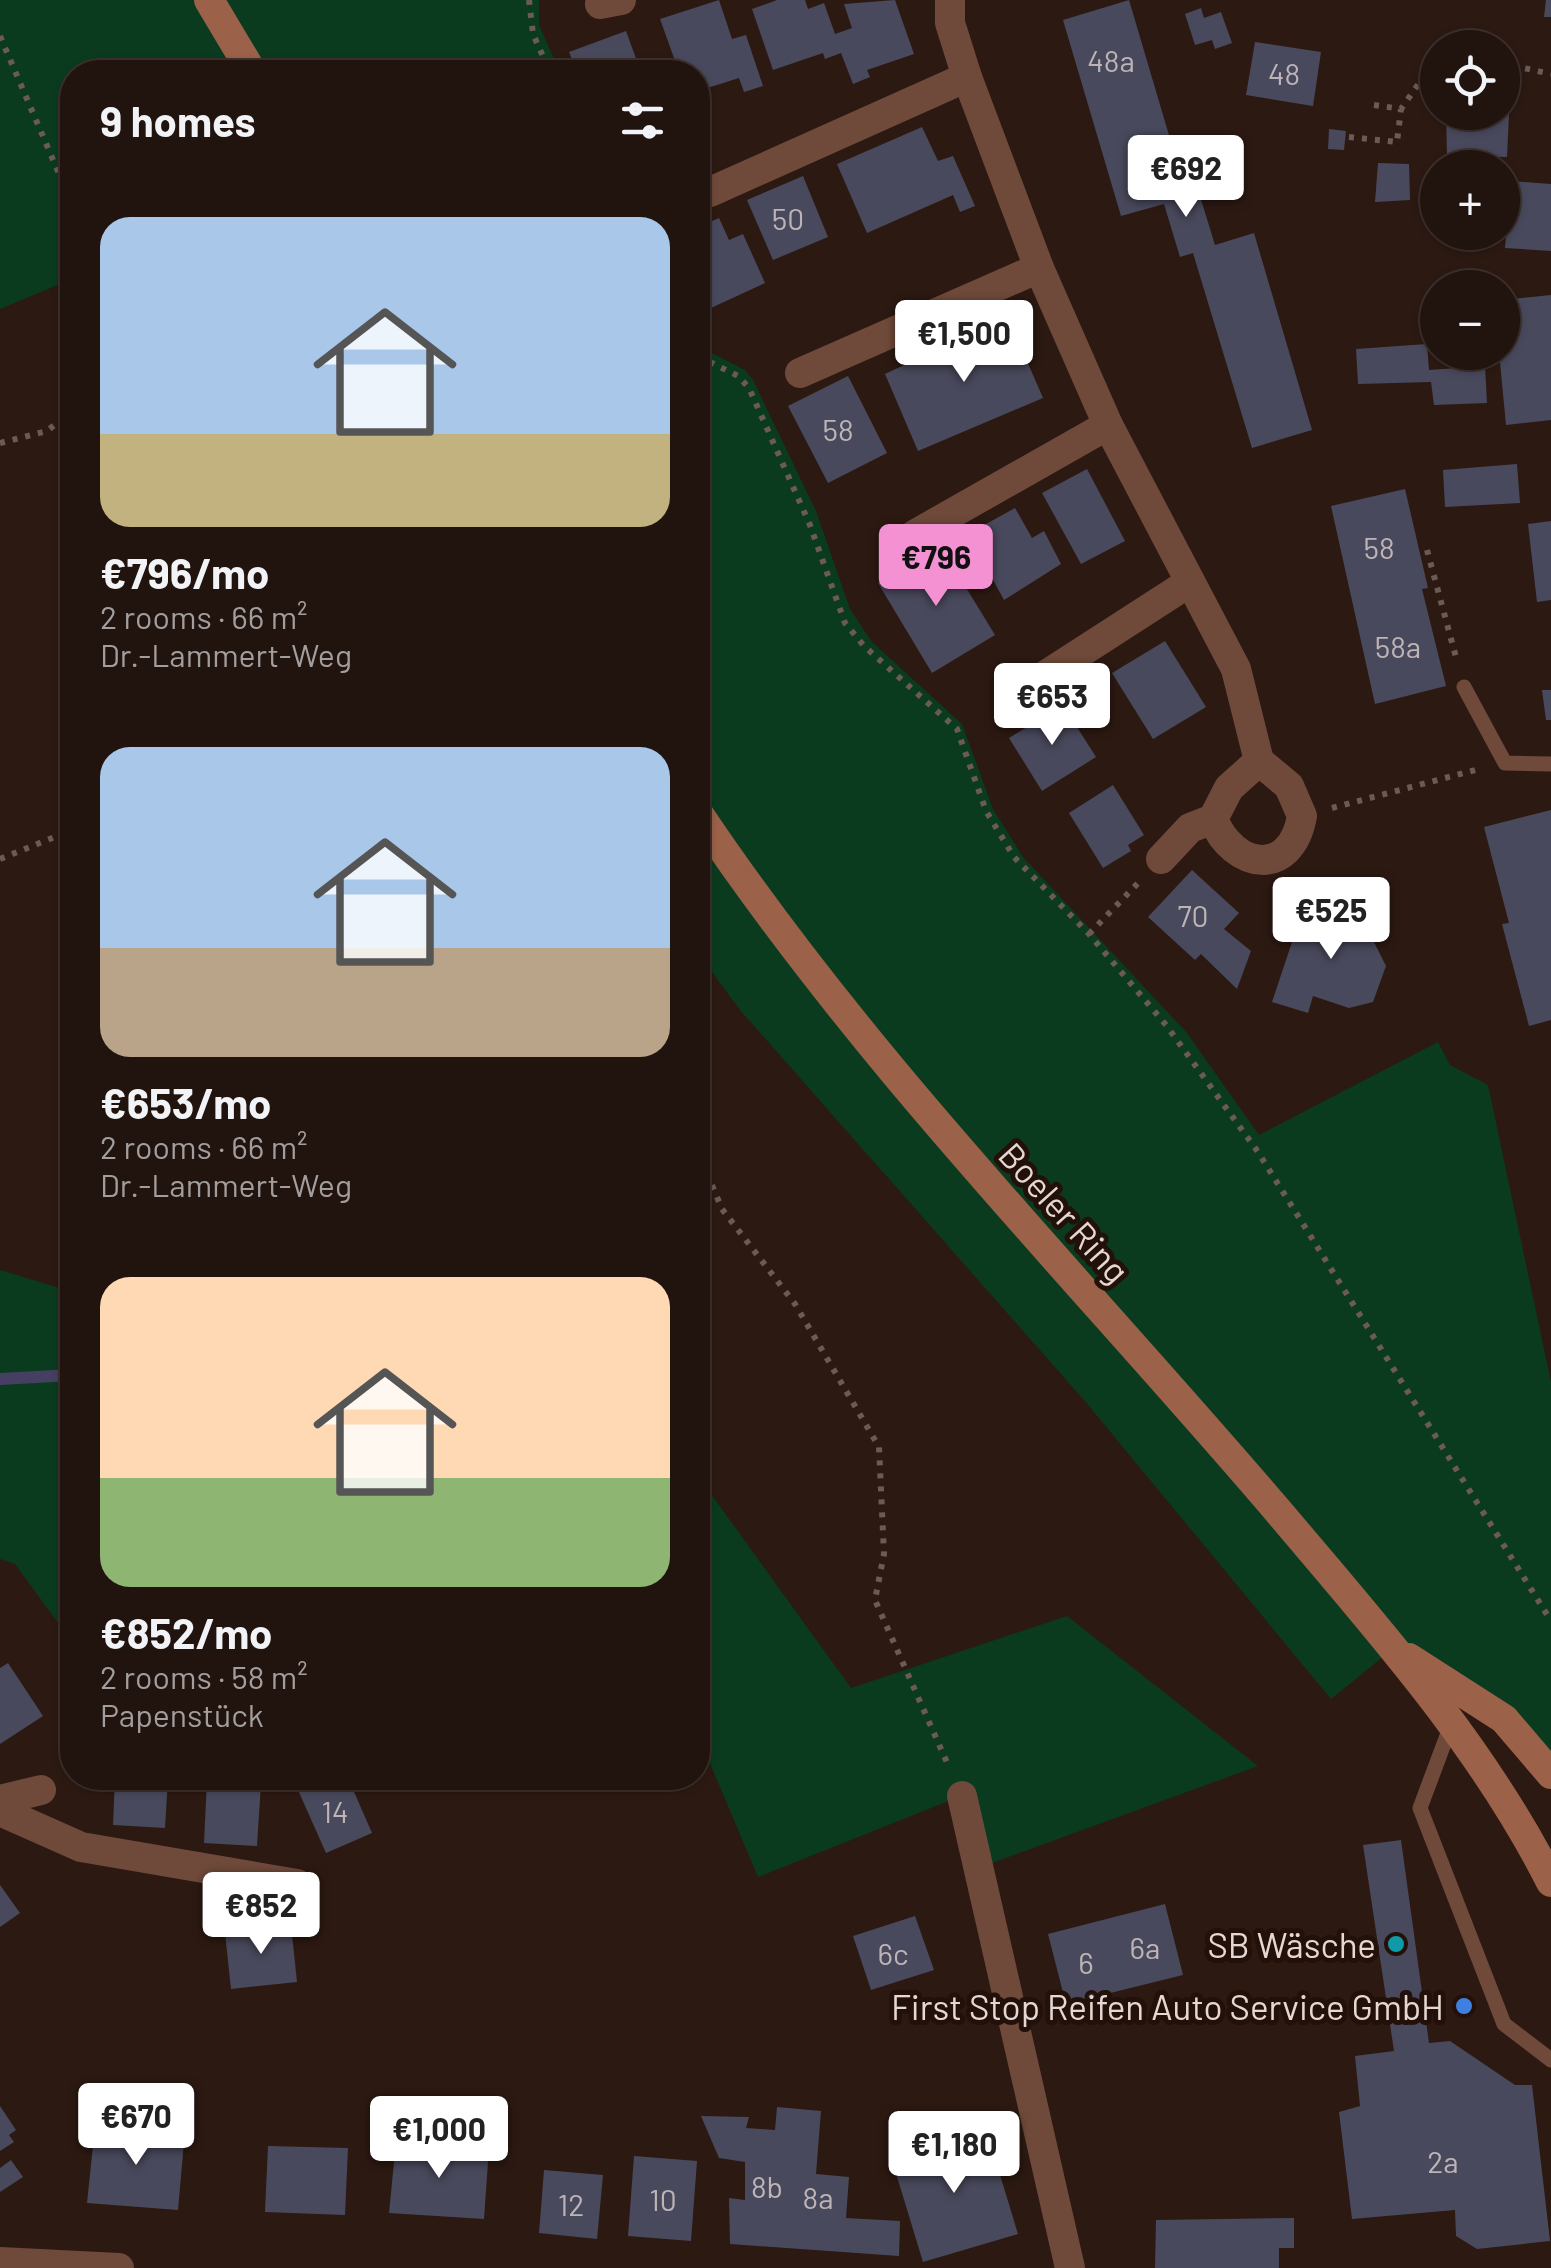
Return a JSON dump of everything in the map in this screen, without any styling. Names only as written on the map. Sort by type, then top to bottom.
[{"type":"main road","points":[[209,0],[245,60]]},
{"type":"main road","name":"Boeler Ring","points":[[710,831],[744,882],[912,1098],[1203,1424],[1394,1648],[1451,1725],[1551,1882]]},
{"type":"main road","name":"Boeler Ring","points":[[1394,1648],[1504,1719],[1551,1774]]},
{"type":"street","points":[[950,0],[950,22],[967,77],[1039,268],[1108,425],[1236,669],[1259,761],[1288,786],[1302,816],[1290,846],[1281,856],[1264,861],[1246,858],[1231,847],[1213,819]]},
{"type":"street","points":[[710,192],[967,77]]},
{"type":"street","points":[[800,373],[1039,268]]},
{"type":"street","points":[[914,535],[1108,425]]},
{"type":"street","points":[[1015,694],[1190,582]]},
{"type":"street","points":[[1161,859],[1190,828],[1213,819],[1229,788],[1259,761]]},
{"type":"street","points":[[0,1800],[41,1790]]},
{"type":"street","points":[[962,1796],[1070,2268]]},
{"type":"street","points":[[0,1812],[81,1848],[297,1884]]},
{"type":"street","points":[[0,2262],[118,2268]]},
{"type":"lane","points":[[1464,687],[1505,763],[1551,764]]},
{"type":"lane","points":[[1451,1725],[1420,1808],[1504,2024],[1551,2060]]},
{"type":"lane","points":[[1534,2046],[1551,2035]]},
{"type":"path","points":[[529,0],[533,34],[545,60]]},
{"type":"path","points":[[0,36],[60,176]]},
{"type":"path","points":[[1520,67],[1551,74]]},
{"type":"path","points":[[1349,137],[1397,142],[1401,108],[1420,82]]},
{"type":"path","points":[[1374,105],[1401,108]]},
{"type":"path","points":[[710,362],[738,376],[749,388],[810,525],[845,623],[864,646],[957,729],[998,833],[1024,868],[1089,934],[1166,1025],[1258,1152],[1551,1621]]},
{"type":"path","points":[[0,443],[47,431],[60,421]]},
{"type":"path","points":[[1426,550],[1464,687]]},
{"type":"path","points":[[1302,816],[1505,763]]},
{"type":"path","points":[[0,859],[60,835]]},
{"type":"path","points":[[1089,934],[1161,859]]},
{"type":"path","points":[[710,1181],[722,1209],[795,1304],[879,1447],[884,1554],[875,1600],[962,1796]]},
{"type":"green space","points":[[0,0],[539,0],[539,25],[555,60],[60,60],[60,284],[0,309]]},
{"type":"green space","points":[[710,352],[745,370],[753,380],[816,511],[850,609],[872,642],[962,724],[993,809],[1023,857],[1187,1033],[1259,1135],[1438,1042],[1450,1065],[1488,1085],[1551,1382],[1551,1774],[1394,1648],[1331,1699],[1084,1400],[740,1010],[710,969]]},
{"type":"green space","points":[[0,1270],[60,1288],[60,1626],[15,1564],[0,1559]]},
{"type":"green space","points":[[710,1493],[851,1688],[1067,1616],[1258,1766],[981,1867],[961,1796],[758,1877],[710,1763]]},
{"type":"building","points":[[719,0],[732,39],[746,35],[763,86],[744,92],[739,78],[710,87],[710,60],[675,60],[660,19]]},
{"type":"building","points":[[777,0],[805,0],[808,9],[824,3],[835,34],[852,28],[844,4],[895,0],[914,54],[867,70],[870,77],[853,84],[841,53],[825,59],[823,53],[773,70],[752,9]]},
{"type":"building","points":[[1129,0],[1187,196],[1199,193],[1215,245],[1254,233],[1312,430],[1252,448],[1193,253],[1180,257],[1164,204],[1121,216],[1063,20]]},
{"type":"building","points":[[1546,0],[1551,0],[1551,17],[1544,17]]},
{"type":"building","points":[[1201,8],[1204,18],[1221,12],[1232,43],[1215,49],[1212,40],[1195,45],[1185,14]]},
{"type":"building","points":[[626,31],[637,60],[572,60],[569,52]]},
{"type":"building","points":[[1255,42],[1321,52],[1313,106],[1246,95]]},
{"type":"building","points":[[922,127],[938,161],[953,156],[975,206],[960,212],[953,195],[867,233],[837,164]]},
{"type":"building","points":[[1329,129],[1346,131],[1344,150],[1328,149]]},
{"type":"building","points":[[1446,130],[1508,130],[1507,150],[1447,150]]},
{"type":"building","points":[[1378,163],[1409,164],[1410,200],[1375,202]]},
{"type":"building","points":[[803,176],[828,237],[773,260],[747,200]]},
{"type":"building","points":[[1520,182],[1551,184],[1551,251],[1520,249]]},
{"type":"building","points":[[719,218],[729,240],[743,234],[765,283],[710,308],[710,222]]},
{"type":"building","points":[[1551,295],[1551,420],[1506,425],[1501,370],[1520,370],[1520,298]]},
{"type":"building","points":[[1010,322],[1043,398],[918,451],[885,374],[988,326],[990,330]]},
{"type":"building","points":[[1420,344],[1420,370],[1485,370],[1487,403],[1434,405],[1431,382],[1358,384],[1356,349]]},
{"type":"building","points":[[848,376],[887,453],[828,483],[788,406]]},
{"type":"building","points":[[1517,464],[1520,503],[1445,507],[1443,470]]},
{"type":"building","points":[[1087,469],[1125,541],[1081,564],[1042,493]]},
{"type":"building","points":[[1405,489],[1428,588],[1422,589],[1446,686],[1375,704],[1331,506]]},
{"type":"building","points":[[1015,508],[1032,538],[1044,531],[1061,564],[1004,600],[968,534]]},
{"type":"building","points":[[1551,521],[1551,600],[1537,602],[1528,524]]},
{"type":"building","points":[[940,545],[995,635],[932,673],[878,583]]},
{"type":"building","points":[[1165,641],[1206,707],[1153,739],[1112,673]]},
{"type":"building","points":[[1542,690],[1551,690],[1551,720],[1546,720]]},
{"type":"building","points":[[1063,705],[1096,757],[1042,791],[1009,738]]},
{"type":"building","points":[[1113,785],[1144,835],[1128,845],[1131,851],[1103,868],[1069,813]]},
{"type":"building","points":[[1551,810],[1551,1020],[1529,1026],[1502,924],[1509,923],[1484,827]]},
{"type":"building","points":[[1192,870],[1239,913],[1224,929],[1251,951],[1237,989],[1201,954],[1195,960],[1148,917]]},
{"type":"building","points":[[1334,902],[1358,910],[1386,966],[1373,1002],[1349,1008],[1313,996],[1308,1013],[1272,1002],[1303,909],[1329,918]]},
{"type":"building","points":[[8,1663],[43,1716],[0,1744],[0,1668]]},
{"type":"building","points":[[114,1790],[167,1790],[165,1828],[113,1825]]},
{"type":"building","points":[[207,1790],[261,1790],[257,1846],[204,1843]]},
{"type":"building","points":[[298,1790],[353,1790],[372,1833],[326,1853]]},
{"type":"building","points":[[1401,1840],[1429,2043],[1450,2041],[1515,2085],[1532,2085],[1550,2241],[1477,2249],[1456,2236],[1455,2210],[1352,2219],[1339,2112],[1360,2106],[1355,2056],[1394,2051],[1363,1845]]},
{"type":"building","points":[[0,1885],[20,1913],[0,1927]]},
{"type":"building","points":[[1165,1904],[1183,1975],[1066,2004],[1048,1934]]},
{"type":"building","points":[[915,1916],[934,1970],[871,1990],[853,1936]]},
{"type":"building","points":[[291,1925],[297,1982],[231,1989],[225,1933]]},
{"type":"building","points":[[0,2106],[16,2130],[9,2135],[14,2142],[0,2151]]},
{"type":"building","points":[[777,2107],[821,2111],[816,2174],[849,2177],[846,2218],[900,2221],[899,2256],[730,2244],[729,2198],[745,2200],[745,2162],[719,2158],[701,2116],[749,2117],[746,2128],[775,2130]]},
{"type":"building","points":[[95,2126],[185,2131],[178,2210],[87,2203]]},
{"type":"building","points":[[986,2129],[1018,2234],[923,2262],[891,2157]]},
{"type":"building","points":[[396,2142],[489,2148],[484,2219],[389,2213]]},
{"type":"building","points":[[268,2146],[348,2148],[345,2215],[265,2212]]},
{"type":"building","points":[[634,2156],[697,2161],[691,2241],[628,2236]]},
{"type":"building","points":[[11,2160],[23,2177],[0,2192],[0,2168]]},
{"type":"building","points":[[544,2170],[603,2175],[597,2239],[539,2233]]},
{"type":"building","points":[[1294,2218],[1294,2248],[1279,2248],[1279,2268],[1155,2268],[1156,2220]]},
{"type":"waterway","points":[[0,1379],[60,1376]]},
{"type":"place","name":"SB Wäsche","points":[[1396,1944]]},
{"type":"place","name":"First Stop Reifen Auto Service GmbH","points":[[1464,2006]]}]
